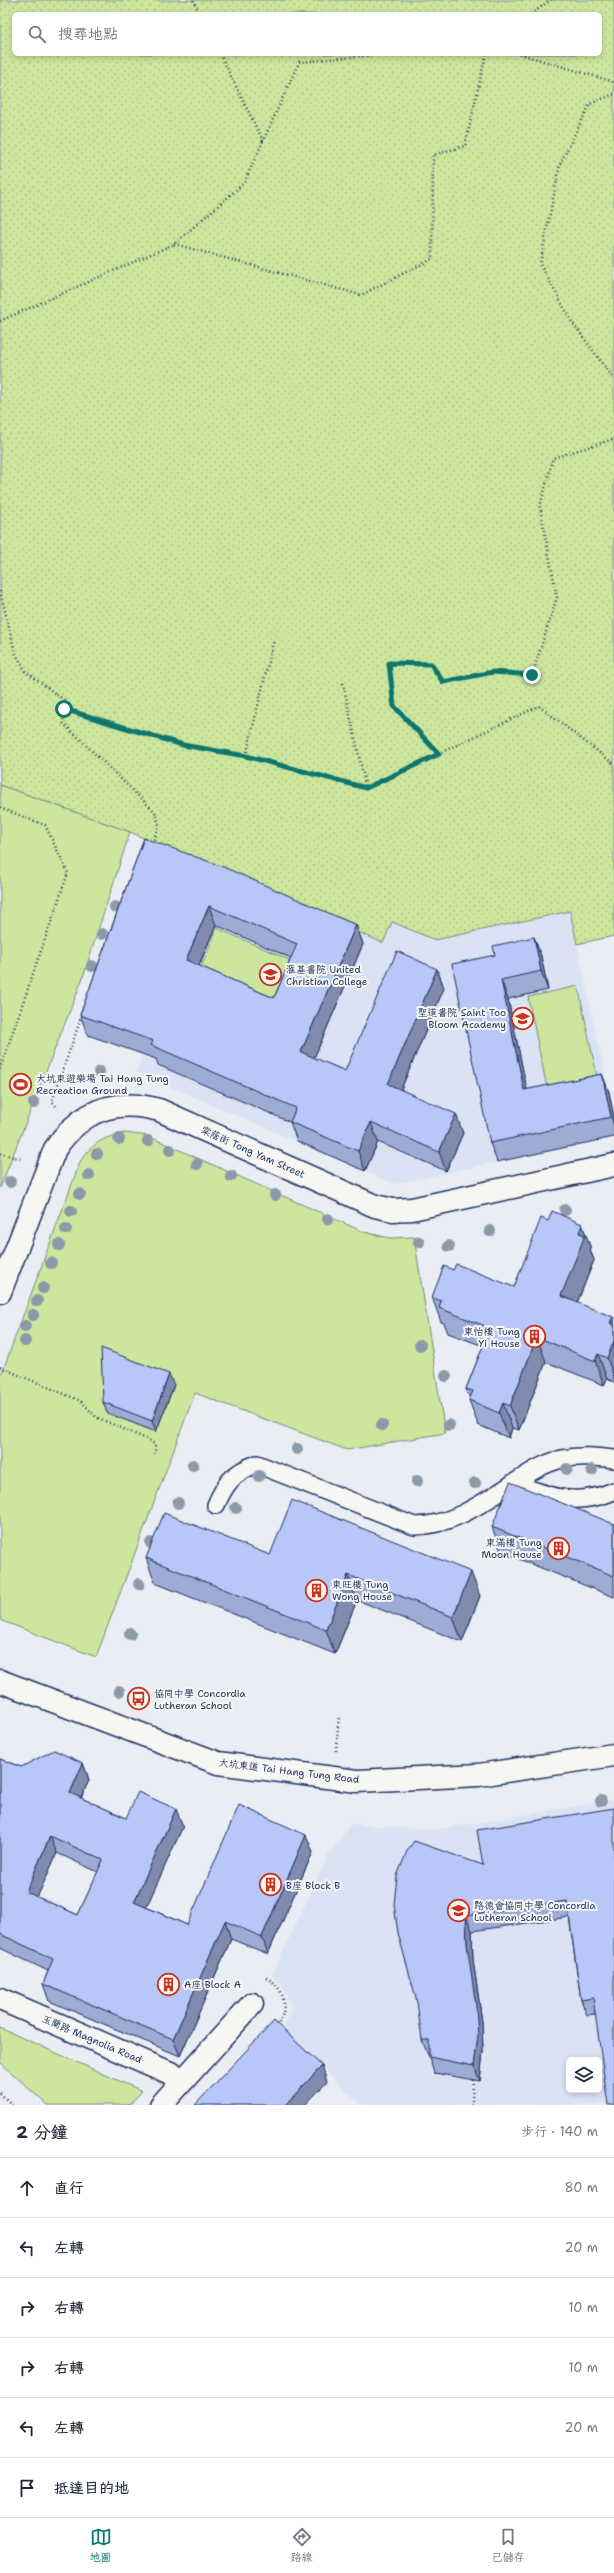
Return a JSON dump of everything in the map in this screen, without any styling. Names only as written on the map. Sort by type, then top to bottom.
[{"type":"street","name":"棠蔭街 Tong Yam Street","points":[[0,1292],[55,1149],[64,1135],[77,1122],[108,1107],[125,1104],[159,1110],[374,1206],[393,1210],[412,1209],[614,1165]]},
{"type":"street","name":"大坑東道 Tai Hang Tung Road","points":[[0,1681],[218,1763],[357,1781],[479,1775],[614,1755]]},
{"type":"street","name":"玉蘭路 Magnolia Road","points":[[0,1999],[184,2079]]},
{"type":"street","points":[[161,2105],[252,2004]]},
{"type":"lane","points":[[216,1505],[224,1486],[242,1469],[257,1464],[414,1526],[430,1526],[449,1521],[536,1468],[562,1459],[589,1456],[614,1459]]},
{"type":"lane","points":[[513,1483],[568,1500],[596,1498],[614,1491]]},
{"type":"path","points":[[193,0],[199,12]]},
{"type":"path","points":[[534,12],[551,0]]},
{"type":"path","points":[[221,56],[263,141]]},
{"type":"path","points":[[0,322],[174,244],[244,183],[299,62],[362,56]]},
{"type":"path","points":[[174,244],[361,295],[432,259],[433,155],[465,146],[486,56]]},
{"type":"path","points":[[527,56],[614,82]]},
{"type":"path","points":[[614,94],[590,104],[560,164],[540,264],[572,322],[614,379]]},
{"type":"path","points":[[439,754],[394,706],[389,663],[431,664],[443,682],[493,672],[532,675],[557,598],[540,507],[553,458],[614,439]]},
{"type":"path","points":[[0,591],[15,652],[25,671],[64,700],[63,723],[155,812],[159,825],[153,844],[147,847]]},
{"type":"path","points":[[246,756],[274,639]]},
{"type":"path","points":[[343,683],[366,788]]},
{"type":"path","points":[[64,709],[183,745],[246,756],[366,788],[539,706],[614,764]]},
{"type":"path","points":[[0,808],[45,825],[68,873],[0,1068]]},
{"type":"path","points":[[60,1110],[52,1101],[83,1012]]},
{"type":"path","points":[[0,1153],[27,1161]]},
{"type":"path","points":[[0,1367],[81,1401],[96,1417],[151,1441],[155,1445],[155,1454]]},
{"type":"path","points":[[336,1752],[338,1715]]},
{"type":"path","points":[[262,1977],[274,1983],[283,1997],[283,2015],[271,2030]]},
{"type":"path","points":[[472,2105],[473,2074]]},
{"type":"path","points":[[0,2093],[12,2105]]},
{"type":"shaded area","points":[[209,867],[383,943],[392,922],[435,940],[570,911],[614,1118],[614,1137],[395,1184],[136,1072]]},
{"type":"shaded area","name":"路德會協同中學 Concordia Lutheran School","points":[[614,1800],[614,2105],[361,2105],[283,2029],[290,2014],[290,2003],[281,1983],[272,1975],[328,1855],[351,1824],[433,1830]]},
{"type":"green space","points":[[0,0],[614,0],[614,936],[577,944],[570,911],[435,940],[392,922],[383,943],[130,832],[0,785]]},
{"type":"green space","name":"大坑東遊樂場 Tai Hang Tung Recreation Ground","points":[[0,785],[130,832],[82,980],[0,1188]]},
{"type":"green space","points":[[217,928],[301,965],[280,1013],[197,977]]},
{"type":"green space","points":[[578,986],[600,1091],[550,1102],[528,997]]},
{"type":"green space","points":[[125,1133],[148,1136],[364,1232],[390,1238],[414,1237],[445,1433],[347,1450],[195,1393],[96,1657],[0,1620],[0,1378],[80,1162],[89,1150],[99,1142],[111,1136]]},
{"type":"green space","points":[[0,2028],[142,2091],[129,2105],[47,2105],[0,2062]]},
{"type":"building","points":[[144,838],[221,866],[356,925],[301,1052],[345,1071],[397,951],[437,969],[388,1084],[456,1114],[439,1152],[371,1122],[358,1151],[290,1122],[296,1108],[151,1045],[153,1041],[80,1015]],"holes":[[[209,906],[297,944],[274,998],[186,960]]]},
{"type":"building","points":[[534,937],[541,971],[501,980],[524,1090],[602,1074],[611,1117],[490,1143],[452,964],[495,955],[493,946]]},
{"type":"building","points":[[552,1211],[582,1224],[579,1233],[585,1235],[561,1296],[613,1317],[610,1323],[614,1325],[614,1341],[607,1358],[598,1354],[595,1361],[537,1337],[510,1406],[503,1403],[499,1413],[469,1400],[473,1391],[466,1389],[490,1328],[439,1308],[441,1301],[432,1297],[444,1266],[453,1270],[456,1264],[514,1287],[541,1218],[548,1221]]},
{"type":"building","points":[[101,1348],[169,1374],[152,1421],[103,1402]]},
{"type":"building","points":[[510,1482],[614,1524],[614,1576],[492,1527]]},
{"type":"building","name":"東旺樓 Tung Wong House","points":[[292,1500],[471,1572],[453,1617],[348,1575],[326,1630],[146,1558],[164,1513],[270,1555]]},
{"type":"building","points":[[54,1750],[83,1763],[70,1793],[126,1818],[138,1792],[176,1809],[134,1902],[187,1925],[239,1805],[306,1835],[262,1937],[225,1921],[173,2039],[43,1984],[53,1959],[0,1934],[0,1759],[21,1767]],"holes":[[[50,1836],[103,1860],[78,1915],[26,1892]]]},
{"type":"building","points":[[614,1808],[614,2105],[608,2105],[593,1998],[581,2000],[567,1901],[466,1915],[467,1944],[476,2006],[478,2035],[474,2066],[429,2057],[429,2040],[422,2040],[417,2002],[398,1933],[394,1905],[397,1876],[407,1851],[414,1841],[483,1865],[477,1830]]},
{"type":"building","points":[[274,2021],[322,2066],[285,2105],[195,2105]]},
{"type":"place","name":"滙基書院 United Christian College","points":[[270,975]]},
{"type":"place","name":"聖道書院 Saint Too Bloom Academy","points":[[522,1018]]},
{"type":"place","name":"大坑東遊樂場 Tai Hang Tung Recreation Ground","points":[[21,1084]]},
{"type":"place","name":"東怡樓 Tung Yi House","points":[[535,1337]]},
{"type":"place","name":"東滿樓 Tung Moon House","points":[[558,1548]]},
{"type":"place","name":"東旺樓 Tung Wong House","points":[[317,1590]]},
{"type":"place","name":"協同中學 Concordia Lutheran School","points":[[139,1699]]},
{"type":"place","name":"B座 Block B","points":[[270,1885]]},
{"type":"place","name":"路德會協同中學 Concordia Lutheran School","points":[[458,1911]]},
{"type":"place","name":"A座 Block A","points":[[169,1984]]},
{"type":"route","points":[[64,709],[183,745],[246,756],[366,788],[439,754],[394,706],[389,663],[431,664],[443,682],[493,672],[532,675]]}]
